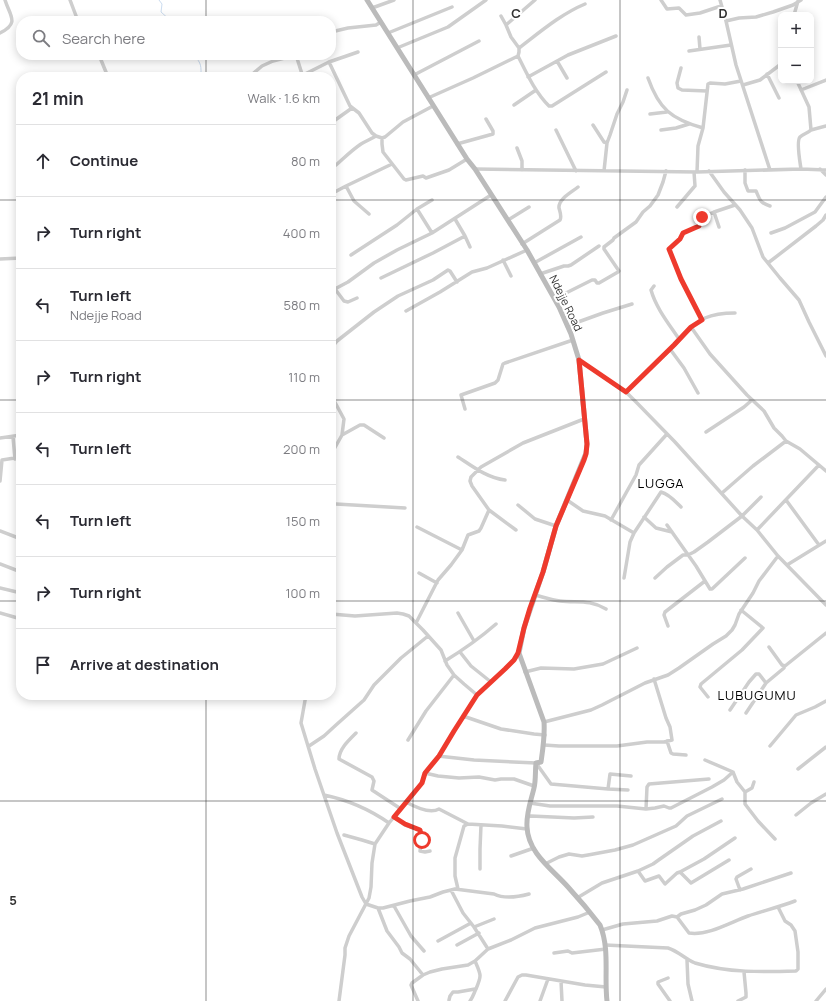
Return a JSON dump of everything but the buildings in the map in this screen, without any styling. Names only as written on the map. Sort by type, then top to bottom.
[{"type":"street","points":[[0,33],[11,25],[12,20],[12,16],[5,0]]},
{"type":"street","points":[[70,0],[76,16]]},
{"type":"street","name":"Ndejje Road","points":[[367,0],[457,144],[475,169],[527,250],[567,326],[579,360],[587,444],[586,454],[556,526],[543,572],[524,628],[518,653]]},
{"type":"street","points":[[372,8],[394,0]]},
{"type":"street","points":[[397,48],[448,26],[486,0]]},
{"type":"street","points":[[506,25],[534,0]]},
{"type":"street","points":[[661,0],[667,9],[679,8],[686,15],[700,13],[721,6]]},
{"type":"street","points":[[720,0],[741,81],[770,170]]},
{"type":"street","points":[[726,21],[739,18],[756,17],[793,5],[799,1]]},
{"type":"street","points":[[795,12],[799,1]]},
{"type":"street","points":[[519,48],[562,16],[586,4]]},
{"type":"street","points":[[388,33],[452,7]]},
{"type":"street","points":[[500,16],[511,37],[519,48],[520,52],[518,56],[528,77],[536,90],[551,107],[606,72]]},
{"type":"street","points":[[336,31],[376,25],[381,22]]},
{"type":"street","points":[[528,77],[568,55],[616,36]]},
{"type":"street","points":[[699,37],[700,49]]},
{"type":"street","points":[[414,75],[480,41]]},
{"type":"street","points":[[689,51],[731,45]]},
{"type":"street","points":[[336,60],[358,52]]},
{"type":"street","points":[[428,98],[518,56]]},
{"type":"street","points":[[101,60],[106,72]]},
{"type":"street","points":[[255,72],[262,66],[278,60]]},
{"type":"street","points":[[298,60],[301,72]]},
{"type":"street","points":[[310,72],[335,60]]},
{"type":"street","points":[[557,61],[567,78]]},
{"type":"street","points":[[329,62],[334,72]]},
{"type":"street","points":[[743,86],[760,80],[778,66]]},
{"type":"street","points":[[681,68],[677,83],[678,88],[682,90],[707,91]]},
{"type":"street","points":[[767,74],[773,83],[779,98]]},
{"type":"street","points":[[336,77],[350,106],[359,113],[376,136],[382,138],[388,136],[402,122],[433,106]]},
{"type":"street","points":[[648,78],[657,100],[667,112],[685,123],[703,128]]},
{"type":"street","points":[[801,90],[826,80]]},
{"type":"street","points":[[677,207],[695,186],[698,146],[703,128],[708,84],[725,84],[741,81]]},
{"type":"street","points":[[798,84],[809,107],[811,130]]},
{"type":"street","points":[[514,105],[536,90]]},
{"type":"street","points":[[604,171],[607,143],[627,90]]},
{"type":"street","points":[[336,119],[352,108]]},
{"type":"street","points":[[650,114],[667,112]]},
{"type":"street","points":[[457,144],[493,134],[493,131],[486,119]]},
{"type":"street","points":[[661,130],[689,124]]},
{"type":"street","points":[[593,125],[604,142],[607,143]]},
{"type":"street","points":[[801,169],[798,144],[800,137],[811,130],[826,126]]},
{"type":"street","points":[[556,130],[576,171]]},
{"type":"street","points":[[336,165],[354,148],[376,136]]},
{"type":"street","points":[[382,138],[384,152],[404,179],[408,180],[423,176],[426,178],[449,170],[467,159]]},
{"type":"street","points":[[517,148],[522,161],[522,170]]},
{"type":"street","points":[[336,191],[392,164]]},
{"type":"street","points":[[475,169],[696,172],[801,169],[826,170]]},
{"type":"street","points":[[820,169],[826,175]]},
{"type":"street","points":[[745,170],[748,190],[756,191],[760,201],[770,206]]},
{"type":"street","points":[[554,299],[592,280],[599,283],[619,271],[604,247],[636,222],[643,212],[650,206],[658,195],[666,171]]},
{"type":"street","points":[[709,171],[724,192],[740,210],[752,228],[763,257],[799,300],[826,356]]},
{"type":"street","points":[[346,186],[354,201],[369,214]]},
{"type":"street","points":[[522,244],[560,220],[559,203],[578,187]]},
{"type":"street","points":[[336,288],[348,282],[374,263],[432,233],[491,195]]},
{"type":"street","points":[[771,233],[785,228],[815,212],[826,197]]},
{"type":"street","points":[[352,255],[432,200]]},
{"type":"street","points":[[702,320],[681,279],[669,249],[680,239],[683,233],[699,226],[700,218],[735,205]]},
{"type":"street","points":[[508,220],[529,207]]},
{"type":"street","points":[[417,209],[432,233]]},
{"type":"street","points":[[714,212],[719,227]]},
{"type":"street","points":[[768,263],[816,226],[826,215]]},
{"type":"street","points":[[455,219],[470,246]]},
{"type":"street","points":[[381,278],[433,254],[465,236]]},
{"type":"street","points":[[534,263],[581,237]]},
{"type":"street","points":[[540,274],[571,265],[599,246]]},
{"type":"street","points":[[406,311],[472,272],[484,269],[527,250]]},
{"type":"street","points":[[0,259],[16,258]]},
{"type":"street","points":[[503,260],[511,276]]},
{"type":"street","points":[[336,342],[374,312],[402,294],[433,280],[448,270],[456,282]]},
{"type":"street","points":[[654,286],[651,290],[652,294],[679,339]]},
{"type":"street","points":[[336,293],[344,301],[348,302],[357,298]]},
{"type":"street","points":[[567,326],[632,304]]},
{"type":"street","points":[[626,392],[691,327],[714,315],[735,313]]},
{"type":"street","points":[[691,327],[710,354],[747,395],[764,411],[774,428],[786,441],[800,449],[826,471]]},
{"type":"street","points":[[465,409],[461,395],[495,383],[498,380],[503,364],[573,340]]},
{"type":"street","points":[[670,349],[684,368],[698,392]]},
{"type":"street","points":[[579,360],[626,392],[667,434],[742,516],[758,530],[778,556],[826,604]]},
{"type":"street","points":[[706,432],[752,400]]},
{"type":"street","points":[[336,404],[344,419],[342,435],[336,446]]},
{"type":"street","points":[[516,530],[489,510],[470,483],[471,476],[478,470],[524,443],[584,419]]},
{"type":"street","points":[[342,435],[360,425],[364,425],[384,438]]},
{"type":"street","points":[[611,520],[636,475],[639,465],[667,434]]},
{"type":"street","points":[[0,481],[2,460],[14,458],[13,436]]},
{"type":"street","points":[[0,438],[16,436]]},
{"type":"street","points":[[722,493],[758,462],[786,441]]},
{"type":"street","points":[[458,457],[478,470],[495,478],[505,480]]},
{"type":"street","points":[[758,530],[819,465]]},
{"type":"street","points":[[624,578],[630,542],[634,533],[661,492],[669,496],[681,507]]},
{"type":"street","points":[[655,578],[683,555],[688,554],[708,542],[742,516],[761,497]]},
{"type":"street","points":[[567,500],[583,512],[604,515],[634,533]]},
{"type":"street","points":[[786,500],[819,545]]},
{"type":"street","points":[[336,504],[405,508]]},
{"type":"street","points":[[518,505],[536,519],[556,526]]},
{"type":"street","points":[[416,623],[437,582],[462,550],[468,535],[479,531],[482,528],[489,510]]},
{"type":"street","points":[[644,517],[656,528],[672,532]]},
{"type":"street","points":[[667,525],[688,554],[710,589],[712,589],[745,558]]},
{"type":"street","points":[[417,527],[462,550]]},
{"type":"street","points":[[0,531],[16,537]]},
{"type":"street","points":[[788,565],[826,541]]},
{"type":"street","points":[[544,722],[591,710],[654,679],[666,676],[726,636],[735,625],[741,610],[753,593],[759,581],[778,556]]},
{"type":"street","points":[[0,564],[16,570]]},
{"type":"street","points":[[419,573],[437,582]]},
{"type":"street","points":[[668,626],[664,615],[665,612],[705,581]]},
{"type":"street","points":[[0,588],[16,592]]},
{"type":"street","points":[[535,595],[560,601],[593,603],[606,609]]},
{"type":"street","points":[[708,698],[700,687],[701,684],[742,650],[763,628],[741,610]]},
{"type":"street","points":[[0,613],[16,618]]},
{"type":"street","points":[[336,614],[355,616],[397,613],[409,616],[441,650],[447,665],[454,675],[477,695]]},
{"type":"street","points":[[458,613],[474,641]]},
{"type":"street","points":[[445,660],[460,652],[496,624]]},
{"type":"street","points":[[746,713],[766,683],[784,668],[784,666],[826,633]]},
{"type":"street","points":[[309,746],[324,736],[346,717],[364,700],[374,686],[402,658],[428,636]]},
{"type":"street","points":[[770,647],[784,666]]},
{"type":"street","points":[[525,672],[541,668],[574,669],[603,664],[637,648]]},
{"type":"street","points":[[460,652],[471,666],[491,682]]},
{"type":"street","points":[[438,756],[474,760],[540,762],[545,735],[544,722],[518,653]]},
{"type":"street","points":[[339,1001],[345,948],[351,930],[369,898],[375,844],[389,823],[422,783],[425,773],[438,756],[477,695],[514,660],[518,653]]},
{"type":"street","points":[[730,710],[756,674],[759,674],[766,683]]},
{"type":"street","points":[[408,740],[426,711],[454,675]]},
{"type":"street","points":[[544,745],[616,746],[672,740],[670,727],[654,679]]},
{"type":"street","points":[[305,700],[301,723],[337,833],[366,904],[378,908],[394,906],[458,889],[494,894],[503,897],[529,894]]},
{"type":"street","points":[[770,746],[796,715],[826,700]]},
{"type":"street","points":[[463,716],[502,728],[545,735]]},
{"type":"street","points":[[356,733],[344,746],[339,759],[372,777],[374,781],[372,790],[401,809]]},
{"type":"street","points":[[667,741],[671,753],[686,755]]},
{"type":"street","points":[[798,769],[826,747]]},
{"type":"street","points":[[705,760],[733,772],[737,782],[745,792],[745,804],[775,839]]},
{"type":"street","points":[[536,763],[534,786],[527,817],[527,829],[531,843],[545,864],[568,886],[600,925],[605,947],[607,1001]]},
{"type":"street","points":[[536,763],[551,784],[608,790],[628,790]]},
{"type":"street","points":[[530,803],[550,806],[617,806],[646,809],[662,806],[671,808],[712,788],[733,772]]},
{"type":"street","points":[[425,773],[459,778],[479,777],[495,780],[514,780],[534,786]]},
{"type":"street","points":[[608,790],[610,774],[632,776]]},
{"type":"street","points":[[646,809],[648,785],[709,779]]},
{"type":"street","points":[[745,792],[752,788],[754,782]]},
{"type":"street","points":[[796,815],[811,803],[826,794]]},
{"type":"street","points":[[324,795],[362,807],[389,823]]},
{"type":"street","points":[[545,864],[569,854],[582,856],[615,850],[633,844],[676,826],[687,816],[722,799]]},
{"type":"street","points":[[406,802],[420,809],[435,811],[439,809],[468,824],[527,829]]},
{"type":"street","points":[[394,817],[405,824],[420,830],[422,840],[420,851],[430,851]]},
{"type":"street","points":[[527,817],[593,817]]},
{"type":"street","points":[[578,898],[602,883],[638,871],[660,859],[693,836],[721,821]]},
{"type":"street","points":[[458,889],[455,876],[455,858],[464,826],[468,824]]},
{"type":"street","points":[[480,869],[481,825]]},
{"type":"street","points":[[344,836],[375,844]]},
{"type":"street","points":[[638,871],[645,881],[659,876],[665,884],[677,873],[735,838]]},
{"type":"street","points":[[511,856],[534,848]]},
{"type":"street","points":[[680,872],[691,883],[729,860]]},
{"type":"street","points":[[740,890],[736,879],[737,877],[751,869]]},
{"type":"street","points":[[602,930],[623,924],[657,921],[672,916],[677,917],[681,914],[695,910],[722,894],[740,890],[791,873]]},
{"type":"street","points":[[451,890],[463,913],[479,933],[488,949]]},
{"type":"street","points":[[677,917],[688,932],[692,933],[714,930],[739,919],[795,902]]},
{"type":"street","points":[[394,906],[411,936],[424,951]]},
{"type":"street","points":[[554,953],[572,953],[605,947],[668,948],[687,960],[706,966],[744,972],[796,971],[798,969],[798,952],[795,931],[791,925],[785,921],[778,907]]},
{"type":"street","points":[[378,908],[387,931],[402,953],[410,959],[423,975]]},
{"type":"street","points":[[418,1001],[411,985],[423,975],[442,969],[464,966],[475,961],[488,949],[535,928],[578,917],[590,912]]},
{"type":"street","points":[[474,927],[494,919]]},
{"type":"street","points":[[438,941],[471,923]]},
{"type":"street","points":[[457,945],[479,933]]},
{"type":"street","points":[[687,960],[688,984],[692,1001]]},
{"type":"street","points":[[470,1001],[480,982],[480,971],[475,961]]},
{"type":"street","points":[[738,1001],[746,997],[744,972]]},
{"type":"street","points":[[505,1001],[516,979],[520,976],[526,975],[606,987]]},
{"type":"street","points":[[540,1001],[548,978]]},
{"type":"street","points":[[668,978],[658,982],[658,984],[670,1001]]},
{"type":"street","points":[[561,981],[562,1001]]},
{"type":"street","points":[[449,1000],[453,992],[476,989]]},
{"type":"street","points":[[816,1001],[826,990]]},
{"type":"waterway","points":[[159,0],[162,4],[161,12],[165,16]]},
{"type":"waterway","points":[[197,60],[201,72]]},
{"type":"district","name":"LUGGA","points":[[661,483]]},
{"type":"district","name":"LUBUGUMU","points":[[757,695]]},
{"type":"route","points":[[422,840],[420,830],[415,829],[394,817],[422,783],[425,773],[439,756],[477,695],[514,660],[518,653],[524,628],[543,572],[556,526],[586,454],[587,444],[579,360],[626,392],[691,327],[702,320],[681,279],[669,249],[680,239],[683,233],[699,226],[700,218],[702,217]]}]
